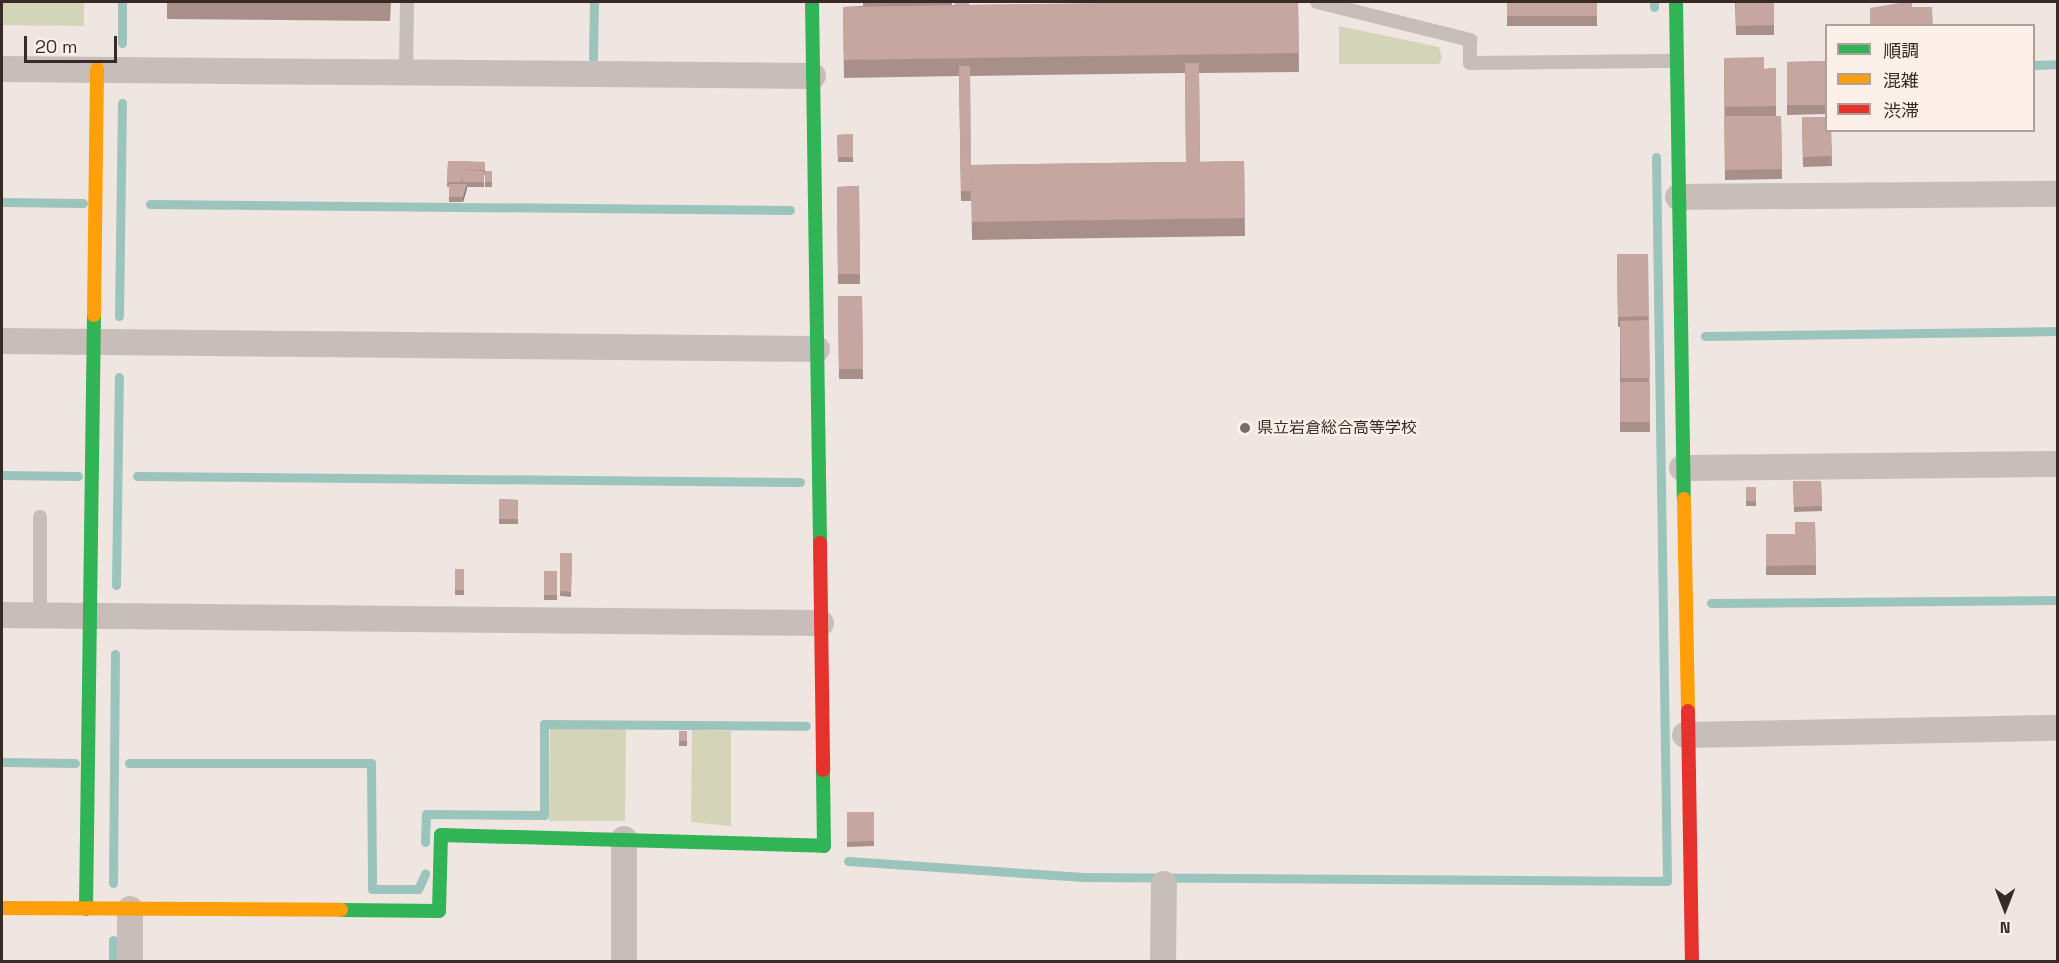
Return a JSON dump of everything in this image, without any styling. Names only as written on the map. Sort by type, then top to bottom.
[{"type":"street","points":[[2,908],[439,911],[441,835],[824,846],[812,2]]},
{"type":"street","points":[[1676,2],[1685,735],[1692,962]]},
{"type":"street","points":[[2,69],[813,76]]},
{"type":"street","points":[[87,909],[98,69]]},
{"type":"street","points":[[1678,197],[2058,194]]},
{"type":"street","points":[[2,341],[817,349]]},
{"type":"street","points":[[1682,468],[2058,464]]},
{"type":"street","points":[[2,615],[821,623]]},
{"type":"street","points":[[1685,735],[2058,728]]},
{"type":"street","points":[[624,839],[624,962]]},
{"type":"street","points":[[1163,962],[1164,884]]},
{"type":"street","points":[[130,909],[130,962]]},
{"type":"lane","points":[[406,72],[407,2]]},
{"type":"lane","points":[[1317,2],[1359,7],[1470,40],[1470,63],[1677,61]]},
{"type":"lane","points":[[40,517],[40,615]]},
{"type":"green space","points":[[2,2],[84,2],[84,26],[2,25]]},
{"type":"green space","points":[[1339,26],[1439,47],[1442,58],[1439,64],[1339,64]]},
{"type":"green space","points":[[550,728],[626,729],[625,821],[549,821]]},
{"type":"green space","points":[[692,730],[731,731],[731,826],[691,822]]},
{"type":"building","points":[[955,2],[969,2],[969,5],[955,5]]},
{"type":"building","points":[[1298,2],[1299,53],[844,60],[843,7]]},
{"type":"building","points":[[1507,2],[1597,2],[1597,16],[1507,16]]},
{"type":"building","points":[[1736,2],[1774,2],[1774,25],[1736,26]]},
{"type":"building","points":[[1905,2],[1912,2],[1912,7],[1932,7],[1933,24],[1870,24],[1870,8]]},
{"type":"building","points":[[1764,57],[1764,69],[1776,68],[1776,106],[1725,107],[1724,58]]},
{"type":"building","points":[[1825,61],[1825,105],[1787,105],[1787,62]]},
{"type":"building","points":[[1185,63],[1199,63],[1200,162],[1186,162]]},
{"type":"building","points":[[959,66],[970,66],[971,191],[961,191]]},
{"type":"building","points":[[1724,116],[1781,116],[1782,169],[1725,170]]},
{"type":"building","points":[[1802,117],[1825,117],[1825,132],[1831,132],[1832,156],[1803,157]]},
{"type":"building","points":[[853,134],[853,157],[838,157],[837,135]]},
{"type":"building","points":[[448,161],[485,162],[485,170],[462,170],[484,171],[484,182],[463,182],[461,177],[461,182],[447,182]]},
{"type":"building","points":[[1244,161],[1245,218],[972,222],[971,165]]},
{"type":"building","points":[[485,171],[492,171],[492,182],[485,182]]},
{"type":"building","points":[[449,184],[467,184],[463,197],[449,197]]},
{"type":"building","points":[[859,186],[860,274],[838,274],[837,187]]},
{"type":"building","points":[[1617,254],[1648,254],[1648,316],[1618,317]]},
{"type":"building","points":[[838,296],[862,296],[863,369],[839,369]]},
{"type":"building","points":[[1649,320],[1650,378],[1621,378],[1620,321]]},
{"type":"building","points":[[1620,382],[1650,382],[1650,422],[1620,422]]},
{"type":"building","points":[[1793,481],[1821,481],[1822,506],[1794,507]]},
{"type":"building","points":[[1746,487],[1756,487],[1756,501],[1746,501]]},
{"type":"building","points":[[499,499],[518,500],[518,519],[499,519]]},
{"type":"building","points":[[1795,522],[1815,522],[1816,565],[1766,566],[1766,534],[1795,534]]},
{"type":"building","points":[[560,553],[572,553],[571,592],[560,591]]},
{"type":"building","points":[[455,569],[464,569],[464,590],[455,590]]},
{"type":"building","points":[[544,571],[557,571],[557,595],[544,595]]},
{"type":"building","points":[[679,731],[687,731],[687,741],[679,741]]},
{"type":"building","points":[[847,812],[874,812],[874,841],[847,842]]},
{"type":"waterway","points":[[122,2],[122,43]]},
{"type":"waterway","points":[[593,58],[594,2]]},
{"type":"waterway","points":[[1654,2],[1654,7]]},
{"type":"waterway","points":[[2035,65],[2058,64]]},
{"type":"waterway","points":[[119,316],[122,103]]},
{"type":"waterway","points":[[848,861],[1080,877],[1667,881],[1656,157]]},
{"type":"waterway","points":[[2,202],[83,203]]},
{"type":"waterway","points":[[150,204],[790,210]]},
{"type":"waterway","points":[[1705,336],[2058,331]]},
{"type":"waterway","points":[[116,585],[119,377]]},
{"type":"waterway","points":[[2,475],[78,476]]},
{"type":"waterway","points":[[137,476],[800,482]]},
{"type":"waterway","points":[[1711,603],[2058,600]]},
{"type":"waterway","points":[[113,883],[115,654]]},
{"type":"waterway","points":[[425,842],[426,814],[544,815],[544,724],[806,726]]},
{"type":"waterway","points":[[2,762],[75,763]]},
{"type":"waterway","points":[[129,763],[371,763],[372,889],[418,889],[425,874]]},
{"type":"waterway","points":[[113,940],[113,962]]},
{"type":"traffic: fast","points":[[812,2],[820,543]]},
{"type":"traffic: fast","points":[[1676,2],[1684,499]]},
{"type":"traffic: fast","points":[[86,909],[94,315]]},
{"type":"traffic: fast","points":[[341,910],[439,911],[441,835],[824,846],[823,770]]},
{"type":"traffic: slow","points":[[94,315],[97,69]]},
{"type":"traffic: slow","points":[[1684,499],[1688,711]]},
{"type":"traffic: slow","points":[[2,908],[341,910]]},
{"type":"traffic: jam","points":[[820,543],[823,770]]},
{"type":"traffic: jam","points":[[1688,711],[1692,962]]},
{"type":"place","name":"県立岩倉総合高等学校","points":[[1245,428]]}]
